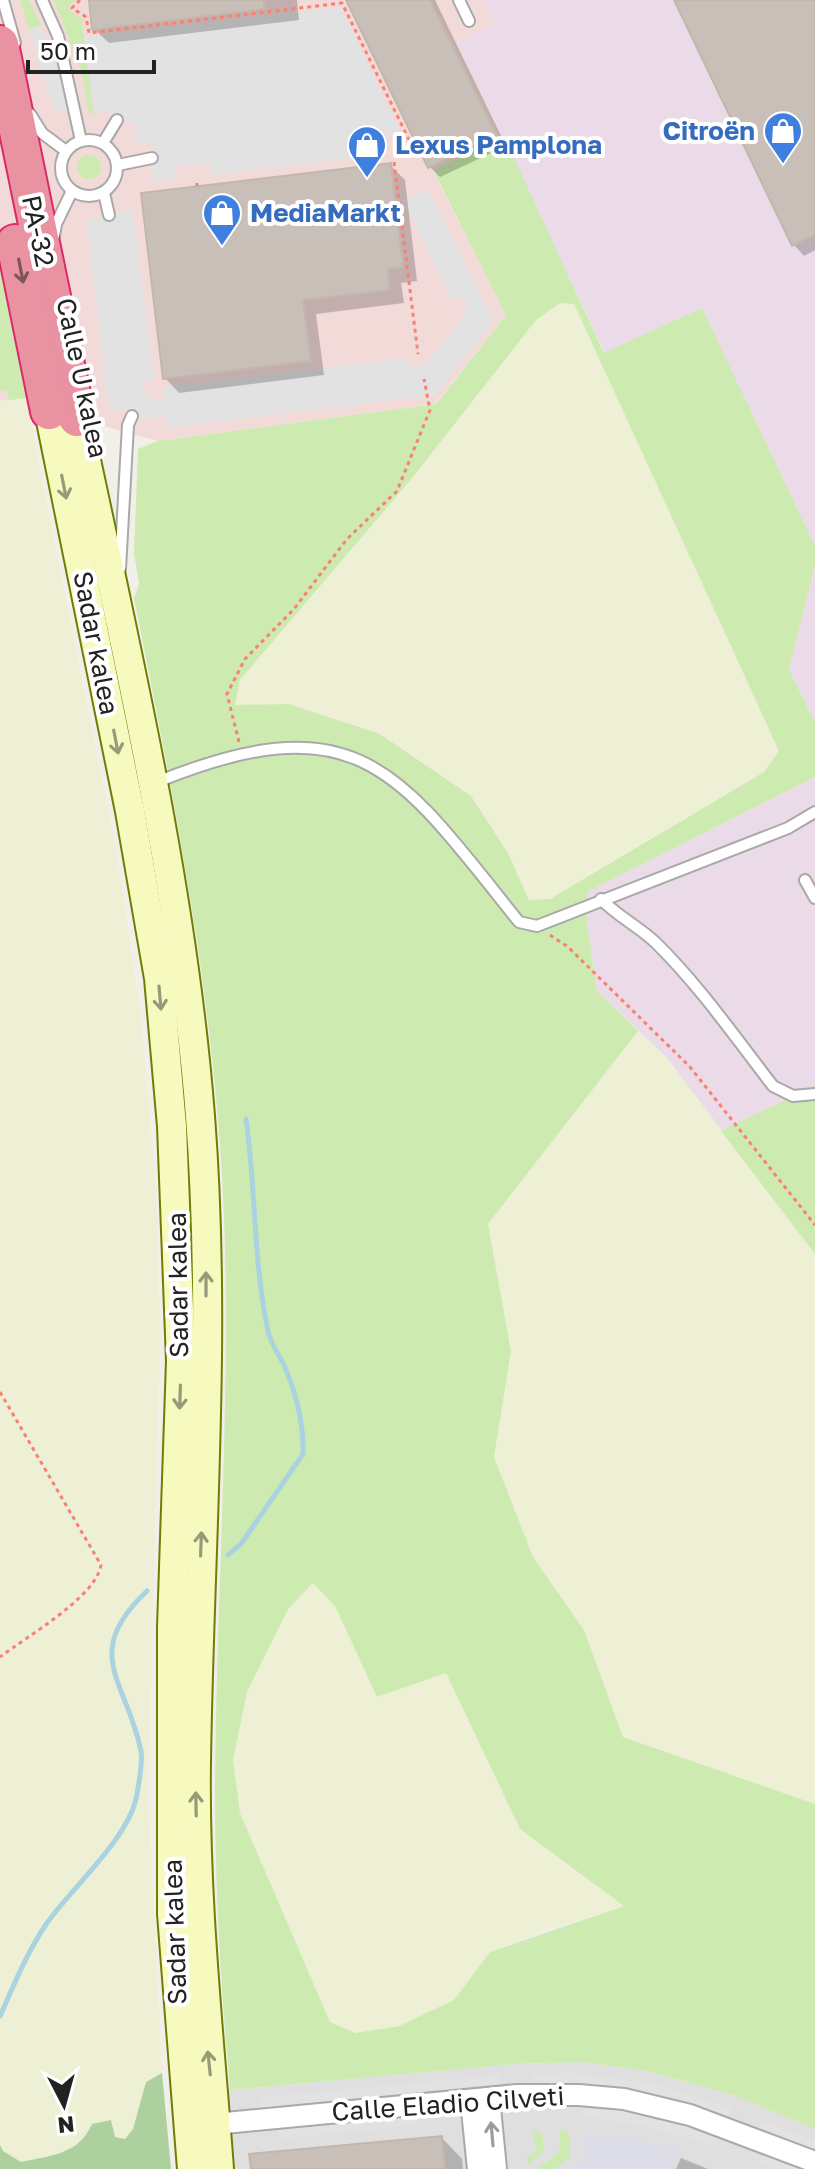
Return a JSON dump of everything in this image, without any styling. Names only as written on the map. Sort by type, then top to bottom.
[{"type":"highway","name":"PA-32","points":[[8,48],[63,414]]},
{"type":"highway","name":"PA-32","points":[[0,167],[63,414]]},
{"type":"street","name":"Sadar kalea","points":[[63,414],[117,611],[159,978],[178,1224],[181,1361],[172,1627],[171,1812],[178,2019],[192,2169]]},
{"type":"street","name":"Sadar kalea","points":[[63,414],[138,787],[183,965],[200,1116],[207,1352],[198,1673],[197,1880],[204,2017],[219,2169]]},
{"type":"street","name":"Calle Eladio Cilveti","points":[[215,2124],[480,2099],[579,2095],[636,2101],[690,2115],[815,2162]]},
{"type":"street","points":[[478,2169],[480,2099]]},
{"type":"street","points":[[480,2099],[496,2169]]},
{"type":"lane","points":[[3,0],[8,48]]},
{"type":"lane","points":[[42,0],[58,36],[81,141]]},
{"type":"lane","points":[[459,0],[469,21]]},
{"type":"lane","points":[[28,106],[31,120],[66,151]]},
{"type":"lane","points":[[103,143],[117,120]]},
{"type":"lane","points":[[81,141],[103,143],[115,156],[118,165],[115,180],[104,193],[83,196],[72,191],[62,176],[66,151],[81,141]]},
{"type":"lane","points":[[118,165],[152,158]]},
{"type":"lane","points":[[57,256],[56,224],[72,191]]},
{"type":"lane","points":[[104,193],[109,215]]},
{"type":"lane","name":"Calle U kalea","points":[[117,611],[128,425],[132,416]]},
{"type":"lane","name":"Calle U kalea","points":[[103,480],[120,567]]},
{"type":"lane","points":[[138,787],[242,752],[317,747],[379,769],[425,806],[519,922],[537,926],[788,828],[815,812]]},
{"type":"lane","points":[[805,880],[815,898]]},
{"type":"lane","points":[[601,899],[619,917],[652,939],[692,981],[773,1086],[793,1096],[815,1094]]},
{"type":"path","points":[[80,0],[72,8],[86,17],[89,33],[325,2],[342,3],[415,152]]},
{"type":"path","points":[[394,162],[418,354]]},
{"type":"path","points":[[242,752],[227,694],[245,659],[294,609],[347,539],[397,491],[430,410],[424,379]]},
{"type":"path","points":[[537,926],[568,947],[690,1067],[815,1225]]},
{"type":"path","points":[[0,1392],[101,1565],[99,1575],[87,1591],[0,1657]]},
{"type":"shaded area","points":[[0,0],[483,0],[495,24],[457,42],[504,136],[433,171],[506,315],[435,404],[158,441],[9,400],[0,401]]},
{"type":"shaded area","points":[[483,0],[815,0],[815,546],[702,309],[605,353],[457,42],[495,24]]},
{"type":"shaded area","points":[[341,7],[400,132],[374,143],[375,155],[212,175],[210,163],[174,167],[175,179],[151,182],[151,143],[138,143],[135,123],[123,124],[105,111],[94,113],[85,37]]},
{"type":"shaded area","points":[[41,25],[58,69],[66,109],[54,112],[29,30]]},
{"type":"shaded area","points":[[428,189],[494,321],[435,395],[167,428],[165,416],[139,419],[121,409],[109,411],[86,222],[132,209],[155,380],[140,382],[148,397],[159,400],[164,399],[162,387],[408,358],[410,370],[428,362],[461,321],[467,304],[463,296],[452,301],[404,201]]},
{"type":"shaded area","points":[[815,565],[815,723],[789,669]]},
{"type":"shaded area","points":[[815,777],[815,1085],[721,1131],[667,1058],[597,991],[587,924],[587,892]]},
{"type":"shaded area","points":[[583,2062],[647,2071],[733,2095],[815,2129],[815,2169],[227,2169],[219,2091],[516,2064]]},
{"type":"shaded area","points":[[572,2073],[653,2083],[732,2108],[727,2119],[652,2095],[572,2083],[533,2085],[532,2074]]},
{"type":"shaded area","points":[[499,2075],[500,2087],[261,2109],[260,2097]]},
{"type":"shaded area","points":[[580,2104],[624,2108],[720,2136],[715,2147],[647,2126],[586,2117]]},
{"type":"shaded area","points":[[416,2112],[417,2125],[278,2139],[277,2126]]},
{"type":"shaded area","points":[[763,2120],[815,2141],[815,2153],[758,2130]]},
{"type":"shaded area","points":[[582,2133],[610,2143],[621,2134],[682,2150],[674,2169],[569,2169],[577,2162],[587,2165]]},
{"type":"shaded area","points":[[764,2153],[804,2169],[770,2169],[759,2164]]},
{"type":"green space","points":[[20,0],[29,0],[41,25],[29,30]]},
{"type":"green space","points":[[54,0],[76,0],[70,4],[70,11],[86,21],[82,22],[93,113],[89,114],[81,70]]},
{"type":"green space","points":[[504,136],[604,353],[702,308],[815,546],[815,565],[789,669],[815,723],[815,777],[587,892],[587,924],[597,991],[638,1031],[488,1224],[511,1351],[494,1457],[533,1557],[584,1630],[623,1737],[815,1804],[815,2129],[733,2095],[647,2071],[583,2062],[516,2064],[230,2090],[219,1940],[215,1789],[226,1359],[220,1138],[191,906],[134,598],[139,584],[134,553],[138,449],[158,441],[436,404],[506,315],[433,170]],"holes":[[[560,303],[574,304],[779,751],[764,772],[550,899],[529,900],[508,853],[471,796],[380,734],[289,704],[235,705],[240,680],[413,477],[536,320]],[[313,1583],[335,1606],[377,1697],[446,1673],[520,1829],[624,1906],[490,1952],[454,2000],[399,2026],[355,2033],[330,2022],[240,1813],[233,1760],[247,1692],[288,1609]]]},
{"type":"green space","points":[[89,155],[100,162],[101,167],[94,178],[89,179],[78,172],[77,167],[84,156]]},
{"type":"green space","points":[[0,271],[26,398],[9,400],[7,390],[0,391]]},
{"type":"green space","points":[[560,303],[575,304],[779,751],[764,772],[550,899],[529,900],[508,853],[471,796],[380,734],[289,704],[235,706],[240,680],[413,477],[536,320]]},
{"type":"green space","points":[[26,398],[117,856],[141,1019],[157,1204],[160,1344],[148,1795],[162,2073],[146,2082],[133,2129],[125,2139],[115,2137],[111,2121],[92,2124],[85,2140],[72,2150],[21,2162],[3,2151],[0,2145],[0,401]]},
{"type":"green space","points":[[638,1031],[667,1058],[815,1254],[815,1804],[623,1737],[584,1630],[533,1557],[494,1457],[511,1351],[488,1224]]},
{"type":"green space","points":[[815,1085],[815,1254],[721,1131]]},
{"type":"green space","points":[[313,1583],[335,1606],[377,1697],[446,1672],[520,1829],[624,1906],[490,1952],[454,2000],[399,2026],[355,2033],[330,2022],[240,1813],[233,1760],[247,1692],[288,1609]]},
{"type":"green space","points":[[162,2073],[171,2169],[0,2169],[0,2145],[3,2151],[21,2162],[72,2148],[92,2124],[111,2120],[115,2137],[125,2139],[133,2129],[146,2082]]},
{"type":"green space","points":[[560,2129],[569,2133],[570,2157],[555,2169],[538,2169],[559,2152]]},
{"type":"green space","points":[[533,2130],[542,2132],[544,2151],[529,2165],[525,2159],[536,2150]]},
{"type":"building","points":[[89,0],[264,0],[264,9],[92,30]]},
{"type":"building","points":[[346,0],[430,0],[497,135],[428,168]]},
{"type":"building","points":[[674,0],[815,0],[815,235],[792,246]]},
{"type":"building","name":"MediaMarkt","points":[[391,163],[403,267],[388,269],[390,290],[303,300],[311,361],[163,379],[141,193]]},
{"type":"building","points":[[442,2136],[445,2169],[251,2169],[249,2154]]},
{"type":"waterway","points":[[228,1555],[241,1544],[303,1454],[296,1397],[270,1336],[262,1300],[246,1119]]},
{"type":"waterway","points":[[0,2016],[40,1934],[112,1845],[132,1811],[140,1778],[141,1751],[119,1686],[112,1651],[116,1633],[127,1613],[147,1591]]},
{"type":"place","name":"Citroën","points":[[783,165]]},
{"type":"place","name":"Lexus Pamplona","points":[[367,179]]},
{"type":"place","name":"MediaMarkt","points":[[222,247]]}]
